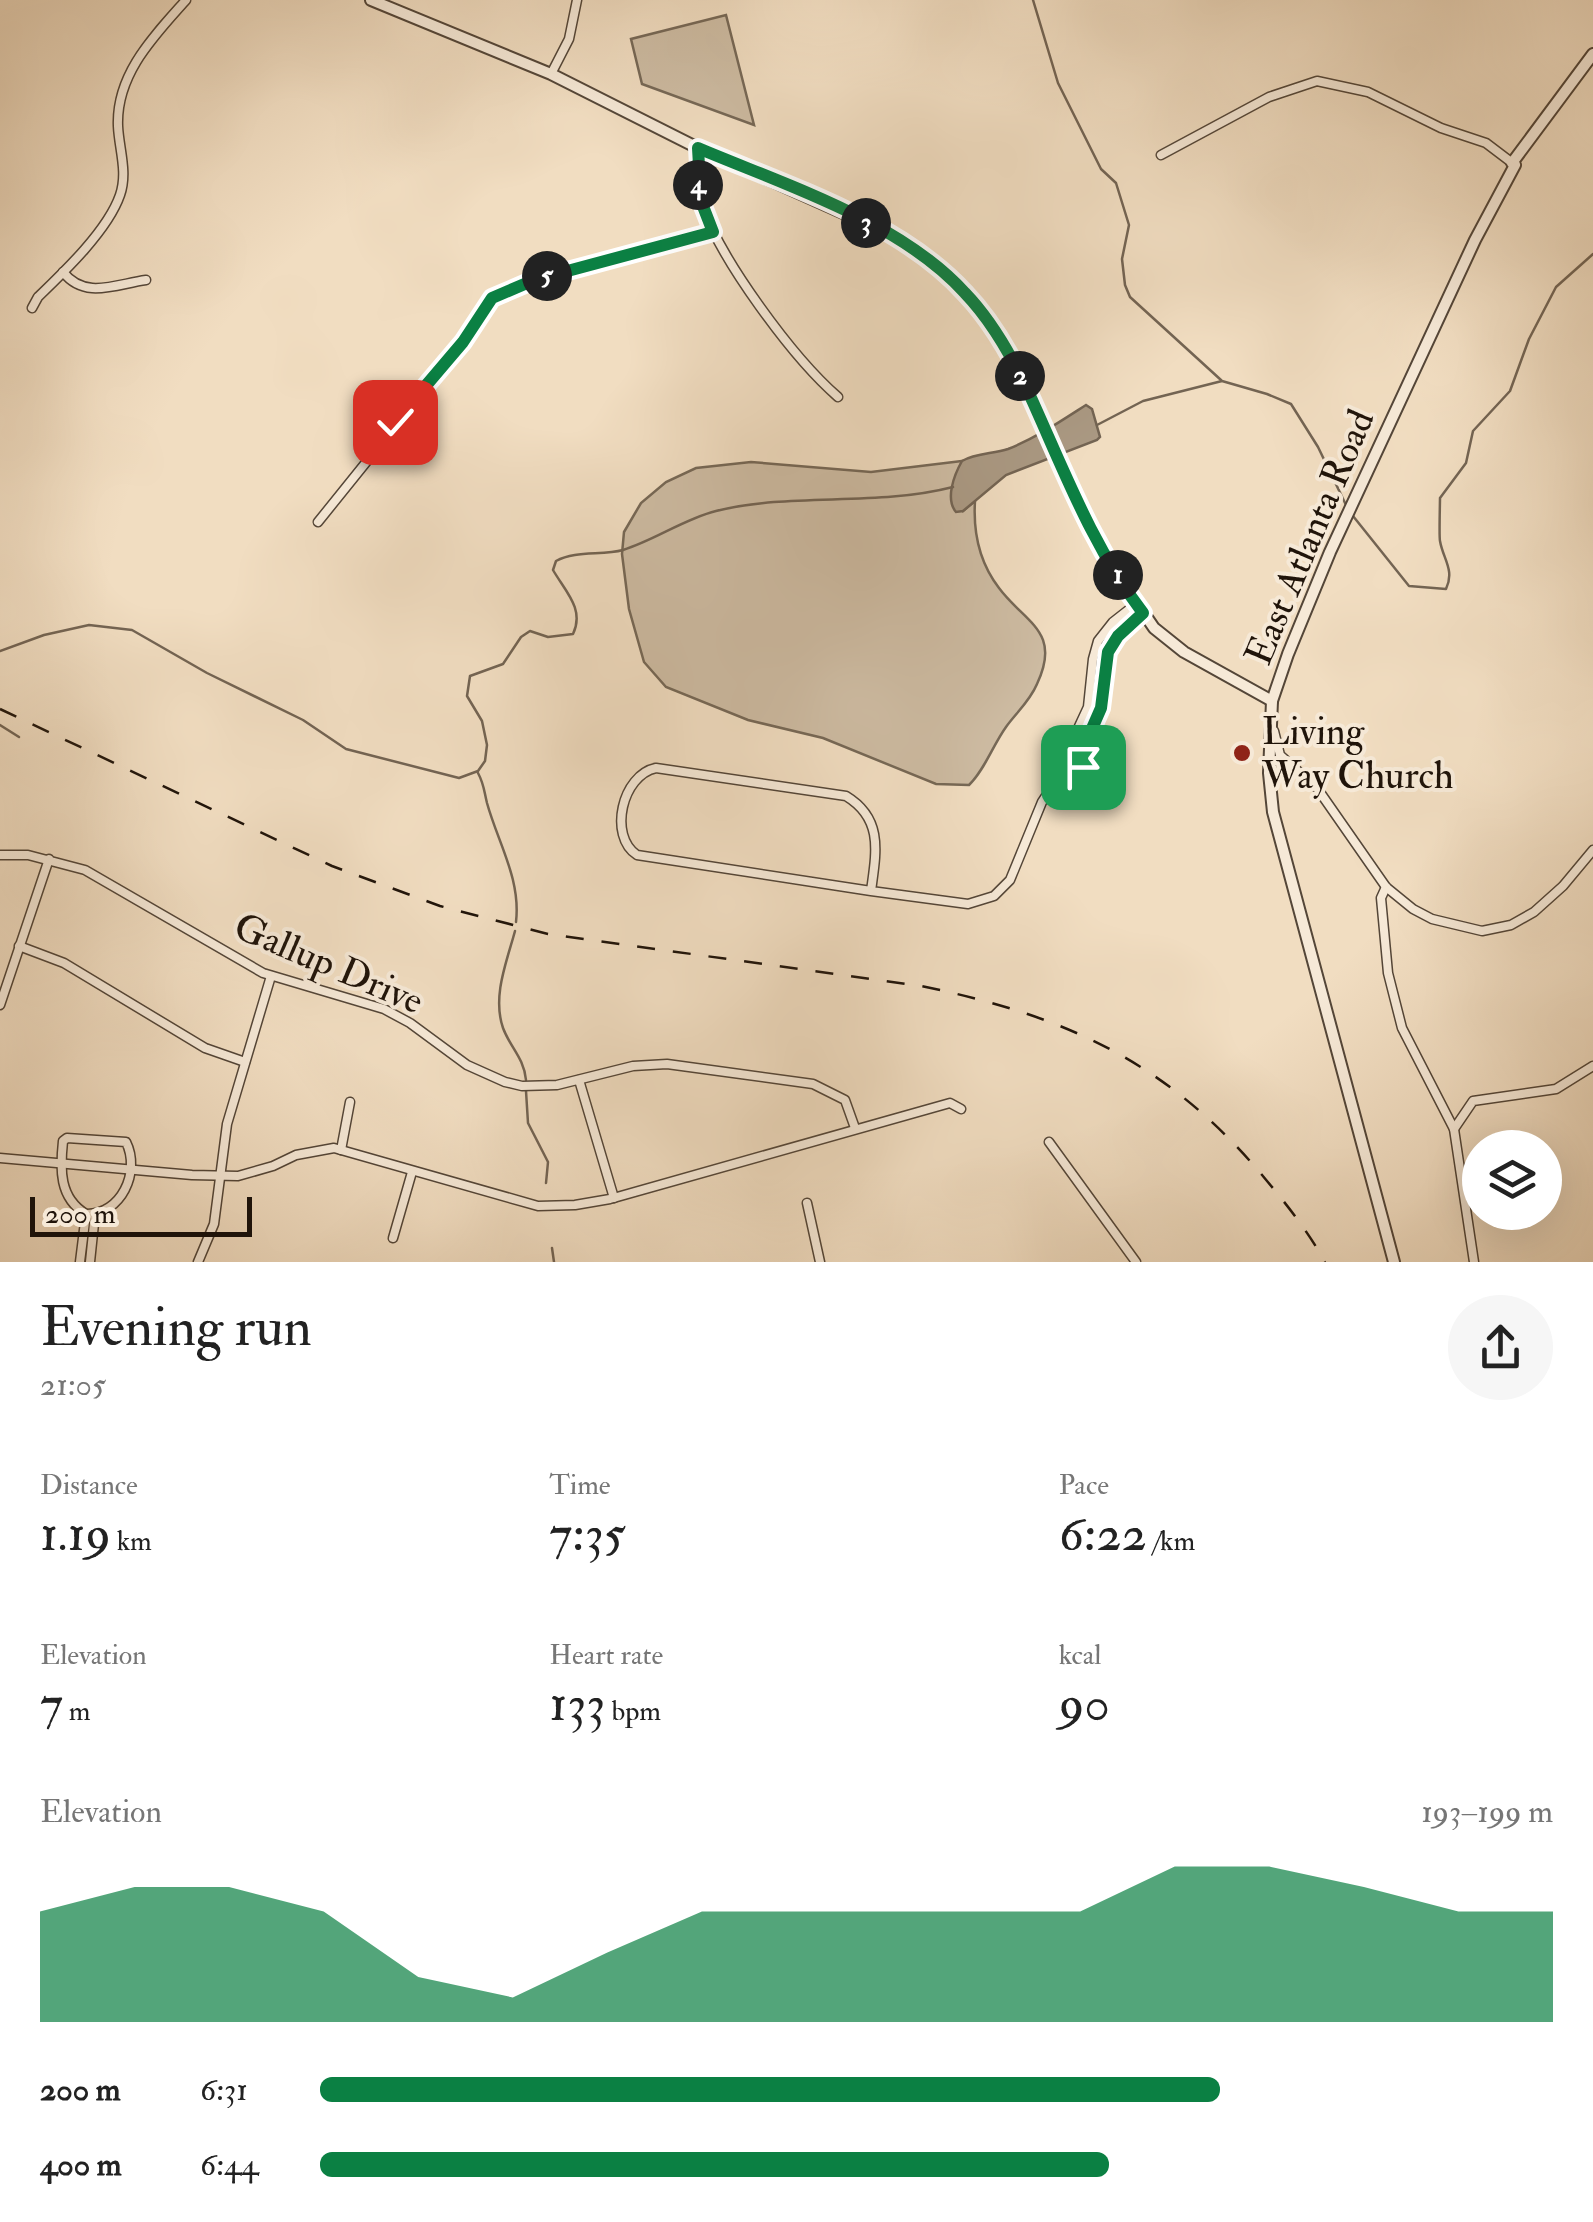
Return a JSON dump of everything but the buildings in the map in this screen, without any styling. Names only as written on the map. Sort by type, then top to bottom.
[{"type":"street","points":[[32,308],[105,224],[120,196],[124,176],[118,123],[122,92],[142,49],[186,0]]},
{"type":"street","points":[[371,0],[551,74],[698,148],[888,233],[931,262],[963,290],[986,318],[1019,374],[1102,552],[1154,628],[1184,652],[1272,701],[1280,754],[1317,788],[1386,887],[1413,909],[1432,919],[1482,931],[1510,925],[1534,912],[1563,886],[1593,850]]},
{"type":"street","points":[[551,74],[569,39],[577,0]]},
{"type":"street","name":"East Atlanta Road","points":[[1394,1262],[1276,827],[1269,774],[1272,701],[1330,552],[1512,162],[1593,54]]},
{"type":"street","points":[[1161,155],[1269,98],[1317,81],[1368,92],[1441,128],[1486,143],[1514,164]]},
{"type":"street","points":[[698,148],[701,201],[713,232],[802,360],[838,398]]},
{"type":"street","points":[[318,522],[463,342],[492,298],[534,280],[713,232]]},
{"type":"street","points":[[63,272],[79,287],[96,289],[146,280]]},
{"type":"street","points":[[1075,735],[1088,707],[1098,641],[1113,622],[1140,608]]},
{"type":"street","points":[[1087,740],[1101,708],[1108,652],[1140,608]]},
{"type":"street","points":[[1075,735],[1087,740],[1092,751],[1088,763],[1079,769],[1065,767],[1059,759],[1058,748],[1064,738],[1075,735]]},
{"type":"street","points":[[870,891],[876,835],[867,814],[846,796],[656,768],[641,773],[631,784],[620,833],[624,845],[636,855],[870,891],[968,904],[994,896],[1010,880],[1042,802],[1065,767]]},
{"type":"street","name":"Gallup Drive","points":[[0,855],[49,859],[84,870],[271,976],[384,1009],[410,1022],[466,1065],[505,1082],[538,1086],[648,1063],[812,1084],[844,1100],[855,1128]]},
{"type":"street","points":[[0,1005],[49,859]]},
{"type":"street","points":[[1386,887],[1381,898],[1388,973],[1402,1028],[1454,1129],[1474,1262]]},
{"type":"street","points":[[19,946],[64,963],[205,1048],[245,1062]]},
{"type":"street","points":[[198,1262],[214,1224],[227,1124],[271,976]]},
{"type":"street","points":[[1454,1129],[1473,1101],[1556,1089],[1593,1066]]},
{"type":"street","points":[[578,1080],[614,1198]]},
{"type":"street","points":[[340,1150],[350,1102]]},
{"type":"street","points":[[0,1158],[220,1176],[258,1171],[308,1152],[340,1150],[538,1206],[575,1206],[950,1102],[960,1109]]},
{"type":"street","points":[[67,1138],[126,1142],[132,1170],[117,1204],[107,1211],[90,1214],[70,1200],[62,1182],[63,1141],[67,1138]]},
{"type":"street","points":[[1049,1142],[1136,1262]]},
{"type":"street","points":[[393,1238],[412,1172]]},
{"type":"street","points":[[807,1203],[820,1262]]},
{"type":"street","points":[[80,1262],[90,1214]]},
{"type":"street","points":[[90,1214],[90,1262]]},
{"type":"shaded area","points":[[726,15],[754,125],[642,84],[631,39]]},
{"type":"shaded area","points":[[1086,405],[1092,409],[1100,437],[1097,440],[1006,475],[963,511],[956,512],[951,494],[962,461],[1018,445]]},
{"type":"shaded area","points":[[962,461],[952,489],[963,511],[975,501],[976,536],[987,568],[999,588],[1037,629],[1045,652],[1034,690],[969,785],[936,784],[823,738],[748,720],[666,687],[644,662],[629,609],[622,554],[624,532],[641,503],[666,482],[696,468],[751,462],[871,472]]},
{"type":"waterway","points":[[1033,0],[1058,83],[1101,169],[1116,183],[1129,225],[1122,259],[1130,297],[1221,380]]},
{"type":"waterway","points":[[1353,516],[1409,586],[1446,589],[1449,576],[1440,541],[1440,498],[1466,463],[1473,431],[1510,391],[1529,339],[1556,287],[1593,254]]},
{"type":"waterway","points":[[1097,425],[1143,401],[1222,381],[1267,394],[1291,404],[1318,447],[1346,505]]},
{"type":"waterway","points":[[0,651],[44,635],[89,625],[132,630],[207,673],[303,720],[346,749],[459,778],[478,771],[485,761],[487,745],[482,721],[467,696],[470,676],[503,664],[521,637],[530,631],[548,637],[573,634],[577,616],[553,570],[556,561],[572,555],[623,550],[704,515],[745,505],[894,497],[953,487]]},
{"type":"waterway","points":[[0,725],[19,737]]},
{"type":"waterway","points":[[478,773],[512,876],[516,922]]},
{"type":"waterway","points":[[515,931],[499,1004],[503,1028],[523,1065],[526,1080]]},
{"type":"waterway","points":[[526,1091],[528,1123],[548,1162],[546,1183]]},
{"type":"waterway","points":[[552,1248],[554,1262]]},
{"type":"railway","points":[[0,709],[332,866],[440,906],[548,934],[921,986],[974,998],[1069,1030],[1112,1050],[1193,1105],[1267,1181],[1325,1262]]},
{"type":"place","name":"Living Way Church","points":[[1242,753]]},
{"type":"route","points":[[395,422],[463,342],[492,298],[534,280],[713,232],[701,201],[698,148],[888,233],[931,262],[963,290],[986,318],[1019,374],[1102,552],[1143,613],[1118,636],[1108,652],[1101,708],[1087,740],[1092,756],[1083,767]]}]
